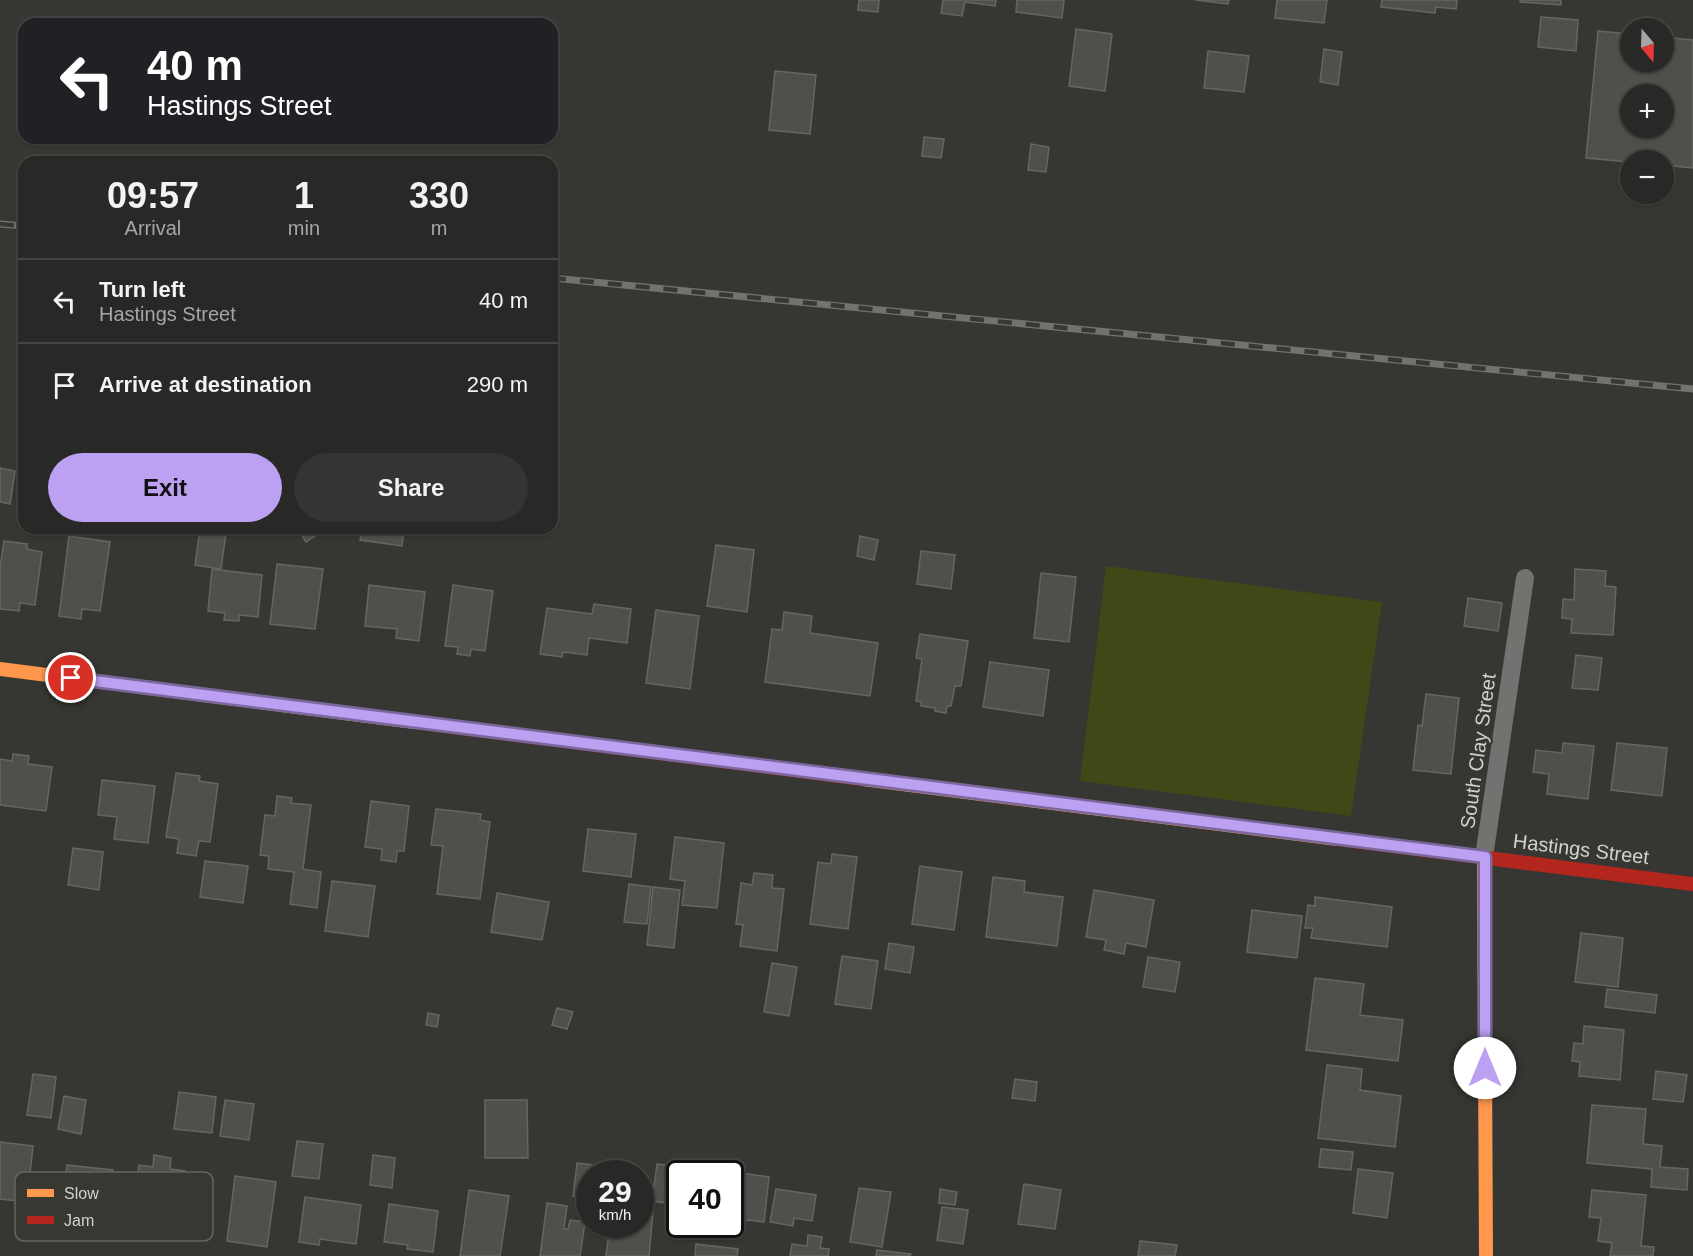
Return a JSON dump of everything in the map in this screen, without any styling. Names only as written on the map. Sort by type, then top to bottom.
[{"type":"street","name":"Hastings Street","points":[[0,669],[1693,884]]},
{"type":"street","name":"South Clay Street","points":[[1485,857],[1486,1256]]},
{"type":"lane","name":"South Clay Street","points":[[1485,857],[1525,578]]},
{"type":"green space","points":[[1106,566],[1382,602],[1351,816],[1080,781]]},
{"type":"building","points":[[859,0],[879,0],[878,12],[858,10]]},
{"type":"building","points":[[943,0],[996,0],[995,6],[965,2],[962,16],[941,13]]},
{"type":"building","points":[[1017,0],[1064,0],[1062,18],[1016,12]]},
{"type":"building","points":[[1195,0],[1229,0],[1228,4]]},
{"type":"building","points":[[1277,0],[1327,0],[1324,23],[1275,18]]},
{"type":"building","points":[[1382,0],[1457,0],[1456,9],[1436,7],[1435,13],[1381,7]]},
{"type":"building","points":[[1520,0],[1561,0],[1561,5],[1520,2]]},
{"type":"building","points":[[1541,17],[1578,20],[1576,51],[1538,47]]},
{"type":"building","points":[[1076,29],[1112,34],[1105,91],[1069,86]]},
{"type":"building","points":[[1598,31],[1620,33],[1620,72],[1674,72],[1674,38],[1693,40],[1693,168],[1674,166],[1674,150],[1620,150],[1620,161],[1586,158]]},
{"type":"building","points":[[1324,49],[1342,52],[1338,85],[1320,82]]},
{"type":"building","points":[[1208,51],[1249,56],[1244,92],[1204,88]]},
{"type":"building","points":[[775,71],[816,75],[810,134],[769,130]]},
{"type":"building","points":[[924,137],[944,139],[941,158],[922,156]]},
{"type":"building","points":[[1031,144],[1049,147],[1046,172],[1028,170]]},
{"type":"building","points":[[0,468],[15,471],[10,504],[0,502]]},
{"type":"building","points":[[199,534],[226,534],[221,569],[195,565]]},
{"type":"building","points":[[301,534],[318,534],[306,542]]},
{"type":"building","points":[[361,534],[403,534],[402,546],[360,540]]},
{"type":"building","points":[[69,536],[110,542],[100,611],[82,609],[81,619],[59,616]]},
{"type":"building","points":[[860,536],[878,540],[874,560],[857,556]]},
{"type":"building","points":[[4,541],[27,544],[27,549],[42,552],[35,605],[20,603],[19,611],[0,609],[0,567]]},
{"type":"building","points":[[716,545],[754,550],[747,612],[707,606]]},
{"type":"building","points":[[921,551],[955,555],[951,589],[917,584]]},
{"type":"building","points":[[277,564],[323,569],[315,629],[270,624]]},
{"type":"building","points":[[212,569],[262,575],[258,617],[239,615],[239,621],[224,620],[225,613],[208,611]]},
{"type":"building","points":[[1575,569],[1606,571],[1605,586],[1616,587],[1613,635],[1571,633],[1572,619],[1562,618],[1563,599],[1574,600]]},
{"type":"building","points":[[1041,573],[1076,577],[1069,642],[1034,638]]},
{"type":"building","points":[[369,585],[425,592],[419,641],[396,638],[397,629],[365,626]]},
{"type":"building","points":[[453,585],[493,591],[485,651],[471,649],[470,656],[457,654],[458,647],[445,646]]},
{"type":"building","points":[[1468,598],[1502,603],[1498,631],[1464,626]]},
{"type":"building","points":[[594,604],[631,609],[627,643],[589,638],[587,655],[563,652],[562,657],[540,654],[547,608],[592,614]]},
{"type":"building","points":[[656,610],[699,616],[690,689],[646,683]]},
{"type":"building","points":[[784,612],[812,616],[810,633],[878,643],[870,696],[765,682],[772,629],[782,630]]},
{"type":"building","points":[[920,634],[968,641],[961,686],[955,686],[951,706],[947,706],[946,713],[935,711],[935,708],[921,706],[921,702],[916,701],[922,659],[916,658]]},
{"type":"building","points":[[1576,655],[1602,658],[1598,690],[1572,688]]},
{"type":"building","points":[[990,662],[1049,670],[1043,716],[983,707]]},
{"type":"building","points":[[1426,694],[1459,698],[1451,774],[1413,770],[1418,725],[1422,726]]},
{"type":"building","points":[[1563,743],[1594,746],[1588,799],[1547,794],[1549,774],[1533,772],[1536,750],[1562,753]]},
{"type":"building","points":[[1617,743],[1667,748],[1662,796],[1611,790]]},
{"type":"building","points":[[13,754],[29,756],[28,764],[52,767],[46,811],[0,805],[0,759],[12,761]]},
{"type":"building","points":[[176,773],[200,776],[199,781],[218,784],[210,842],[199,841],[196,856],[177,853],[179,839],[166,837]]},
{"type":"building","points":[[102,780],[155,786],[148,843],[114,839],[117,817],[98,815]]},
{"type":"building","points":[[277,796],[292,798],[291,803],[311,805],[303,869],[321,872],[317,908],[290,904],[294,872],[268,869],[269,856],[260,855],[265,815],[275,816]]},
{"type":"building","points":[[371,801],[409,806],[404,851],[397,851],[396,862],[381,860],[382,849],[365,847]]},
{"type":"building","points":[[436,809],[481,814],[480,820],[490,822],[480,899],[437,894],[443,846],[431,845]]},
{"type":"building","points":[[588,829],[636,834],[631,877],[583,871]]},
{"type":"building","points":[[675,837],[724,843],[717,908],[682,905],[685,881],[670,879]]},
{"type":"building","points":[[73,848],[103,852],[99,890],[68,885]]},
{"type":"building","points":[[832,854],[857,857],[848,929],[810,924],[818,862],[831,864]]},
{"type":"building","points":[[205,861],[248,866],[243,903],[200,897]]},
{"type":"building","points":[[920,866],[962,872],[954,930],[912,924]]},
{"type":"building","points":[[754,873],[773,875],[772,888],[784,889],[777,951],[740,946],[743,925],[736,924],[741,883],[752,885]]},
{"type":"building","points":[[993,877],[1025,881],[1024,892],[1063,897],[1057,946],[986,937]]},
{"type":"building","points":[[332,881],[375,886],[368,937],[325,931]]},
{"type":"building","points":[[629,884],[651,887],[647,924],[624,922]]},
{"type":"building","points":[[653,887],[680,890],[674,948],[647,945]]},
{"type":"building","points":[[1094,890],[1154,900],[1146,947],[1126,943],[1124,954],[1104,950],[1106,940],[1086,937]]},
{"type":"building","points":[[497,893],[549,902],[542,940],[491,932]]},
{"type":"building","points":[[1315,897],[1392,907],[1387,947],[1311,938],[1313,928],[1305,928],[1308,905],[1315,906]]},
{"type":"building","points":[[1252,910],[1302,916],[1297,958],[1247,952]]},
{"type":"building","points":[[1581,933],[1623,938],[1618,987],[1575,982]]},
{"type":"building","points":[[889,943],[914,947],[910,973],[885,969]]},
{"type":"building","points":[[842,956],[878,961],[871,1009],[835,1004]]},
{"type":"building","points":[[1148,957],[1180,962],[1175,992],[1143,987]]},
{"type":"building","points":[[772,963],[797,967],[789,1016],[764,1012]]},
{"type":"building","points":[[1315,978],[1364,984],[1360,1015],[1403,1020],[1398,1061],[1306,1050]]},
{"type":"building","points":[[1607,989],[1657,995],[1655,1013],[1605,1007]]},
{"type":"building","points":[[557,1008],[573,1012],[567,1029],[552,1025]]},
{"type":"building","points":[[428,1013],[439,1015],[437,1027],[426,1025]]},
{"type":"building","points":[[1584,1026],[1624,1030],[1620,1080],[1579,1076],[1580,1062],[1572,1061],[1574,1043],[1583,1044]]},
{"type":"building","points":[[1327,1065],[1362,1069],[1360,1090],[1401,1096],[1395,1147],[1318,1138]]},
{"type":"building","points":[[1656,1071],[1687,1075],[1683,1102],[1653,1099]]},
{"type":"building","points":[[33,1074],[56,1077],[51,1118],[27,1115]]},
{"type":"building","points":[[1015,1079],[1037,1082],[1035,1101],[1012,1098]]},
{"type":"building","points":[[179,1092],[216,1097],[212,1133],[174,1129]]},
{"type":"building","points":[[64,1096],[86,1100],[81,1134],[58,1129]]},
{"type":"building","points":[[225,1100],[254,1104],[249,1140],[220,1136]]},
{"type":"building","points":[[485,1100],[527,1100],[528,1158],[485,1158]]},
{"type":"building","points":[[1592,1105],[1646,1109],[1643,1144],[1662,1146],[1660,1167],[1688,1169],[1687,1190],[1651,1187],[1652,1169],[1587,1163]]},
{"type":"building","points":[[297,1141],[323,1144],[319,1179],[292,1176]]},
{"type":"building","points":[[0,1142],[33,1146],[30,1172],[15,1172],[15,1201],[0,1199]]},
{"type":"building","points":[[1321,1149],[1353,1152],[1351,1170],[1319,1167]]},
{"type":"building","points":[[154,1155],[171,1158],[170,1169],[185,1172],[138,1172],[139,1165],[153,1167]]},
{"type":"building","points":[[373,1155],[395,1158],[392,1188],[370,1185]]},
{"type":"building","points":[[657,1164],[666,1165],[666,1203],[654,1201]]},
{"type":"building","points":[[67,1165],[113,1170],[113,1172],[66,1172]]},
{"type":"building","points":[[1358,1169],[1393,1173],[1387,1218],[1353,1213]]},
{"type":"building","points":[[576,1171],[576,1196],[573,1196]]},
{"type":"building","points":[[744,1174],[769,1177],[764,1222],[744,1220]]},
{"type":"building","points":[[235,1176],[276,1182],[267,1247],[227,1241]]},
{"type":"building","points":[[1024,1184],[1061,1190],[1055,1229],[1018,1224]]},
{"type":"building","points":[[859,1188],[891,1192],[882,1247],[850,1242]]},
{"type":"building","points":[[776,1189],[816,1195],[812,1221],[794,1218],[793,1226],[770,1222]]},
{"type":"building","points":[[940,1189],[957,1192],[955,1205],[939,1203]]},
{"type":"building","points":[[469,1190],[509,1196],[500,1256],[460,1256]]},
{"type":"building","points":[[1592,1190],[1646,1195],[1641,1246],[1654,1247],[1653,1256],[1610,1256],[1612,1243],[1598,1241],[1601,1218],[1589,1217]]},
{"type":"building","points":[[305,1197],[361,1205],[356,1244],[320,1239],[319,1245],[299,1242]]},
{"type":"building","points":[[547,1203],[567,1206],[564,1229],[568,1229],[570,1220],[576,1221],[576,1238],[583,1238],[580,1256],[540,1256]]},
{"type":"building","points":[[389,1204],[438,1211],[433,1252],[407,1249],[408,1245],[384,1242]]},
{"type":"building","points":[[942,1207],[968,1210],[963,1244],[937,1240]]},
{"type":"building","points":[[808,1235],[822,1237],[820,1248],[829,1249],[828,1256],[790,1256],[792,1244],[807,1246]]},
{"type":"building","points":[[608,1238],[651,1238],[649,1256],[606,1256]]},
{"type":"building","points":[[1140,1241],[1177,1245],[1175,1256],[1138,1256]]},
{"type":"building","points":[[696,1244],[738,1249],[737,1256],[695,1256]]},
{"type":"building","points":[[877,1250],[911,1254],[910,1256],[876,1256]]},
{"type":"railway","points":[[0,224],[18,226]]},
{"type":"railway","points":[[558,279],[1693,389]]},
{"type":"traffic: slow","points":[[0,669],[415,722]]},
{"type":"traffic: slow","points":[[863,779],[1338,839]]},
{"type":"traffic: slow","points":[[1484,857],[1486,1256]]},
{"type":"traffic: jam","points":[[415,722],[863,779]]},
{"type":"traffic: jam","points":[[1338,839],[1693,884]]},
{"type":"route","points":[[71,678],[1485,857],[1485,1068]]}]
